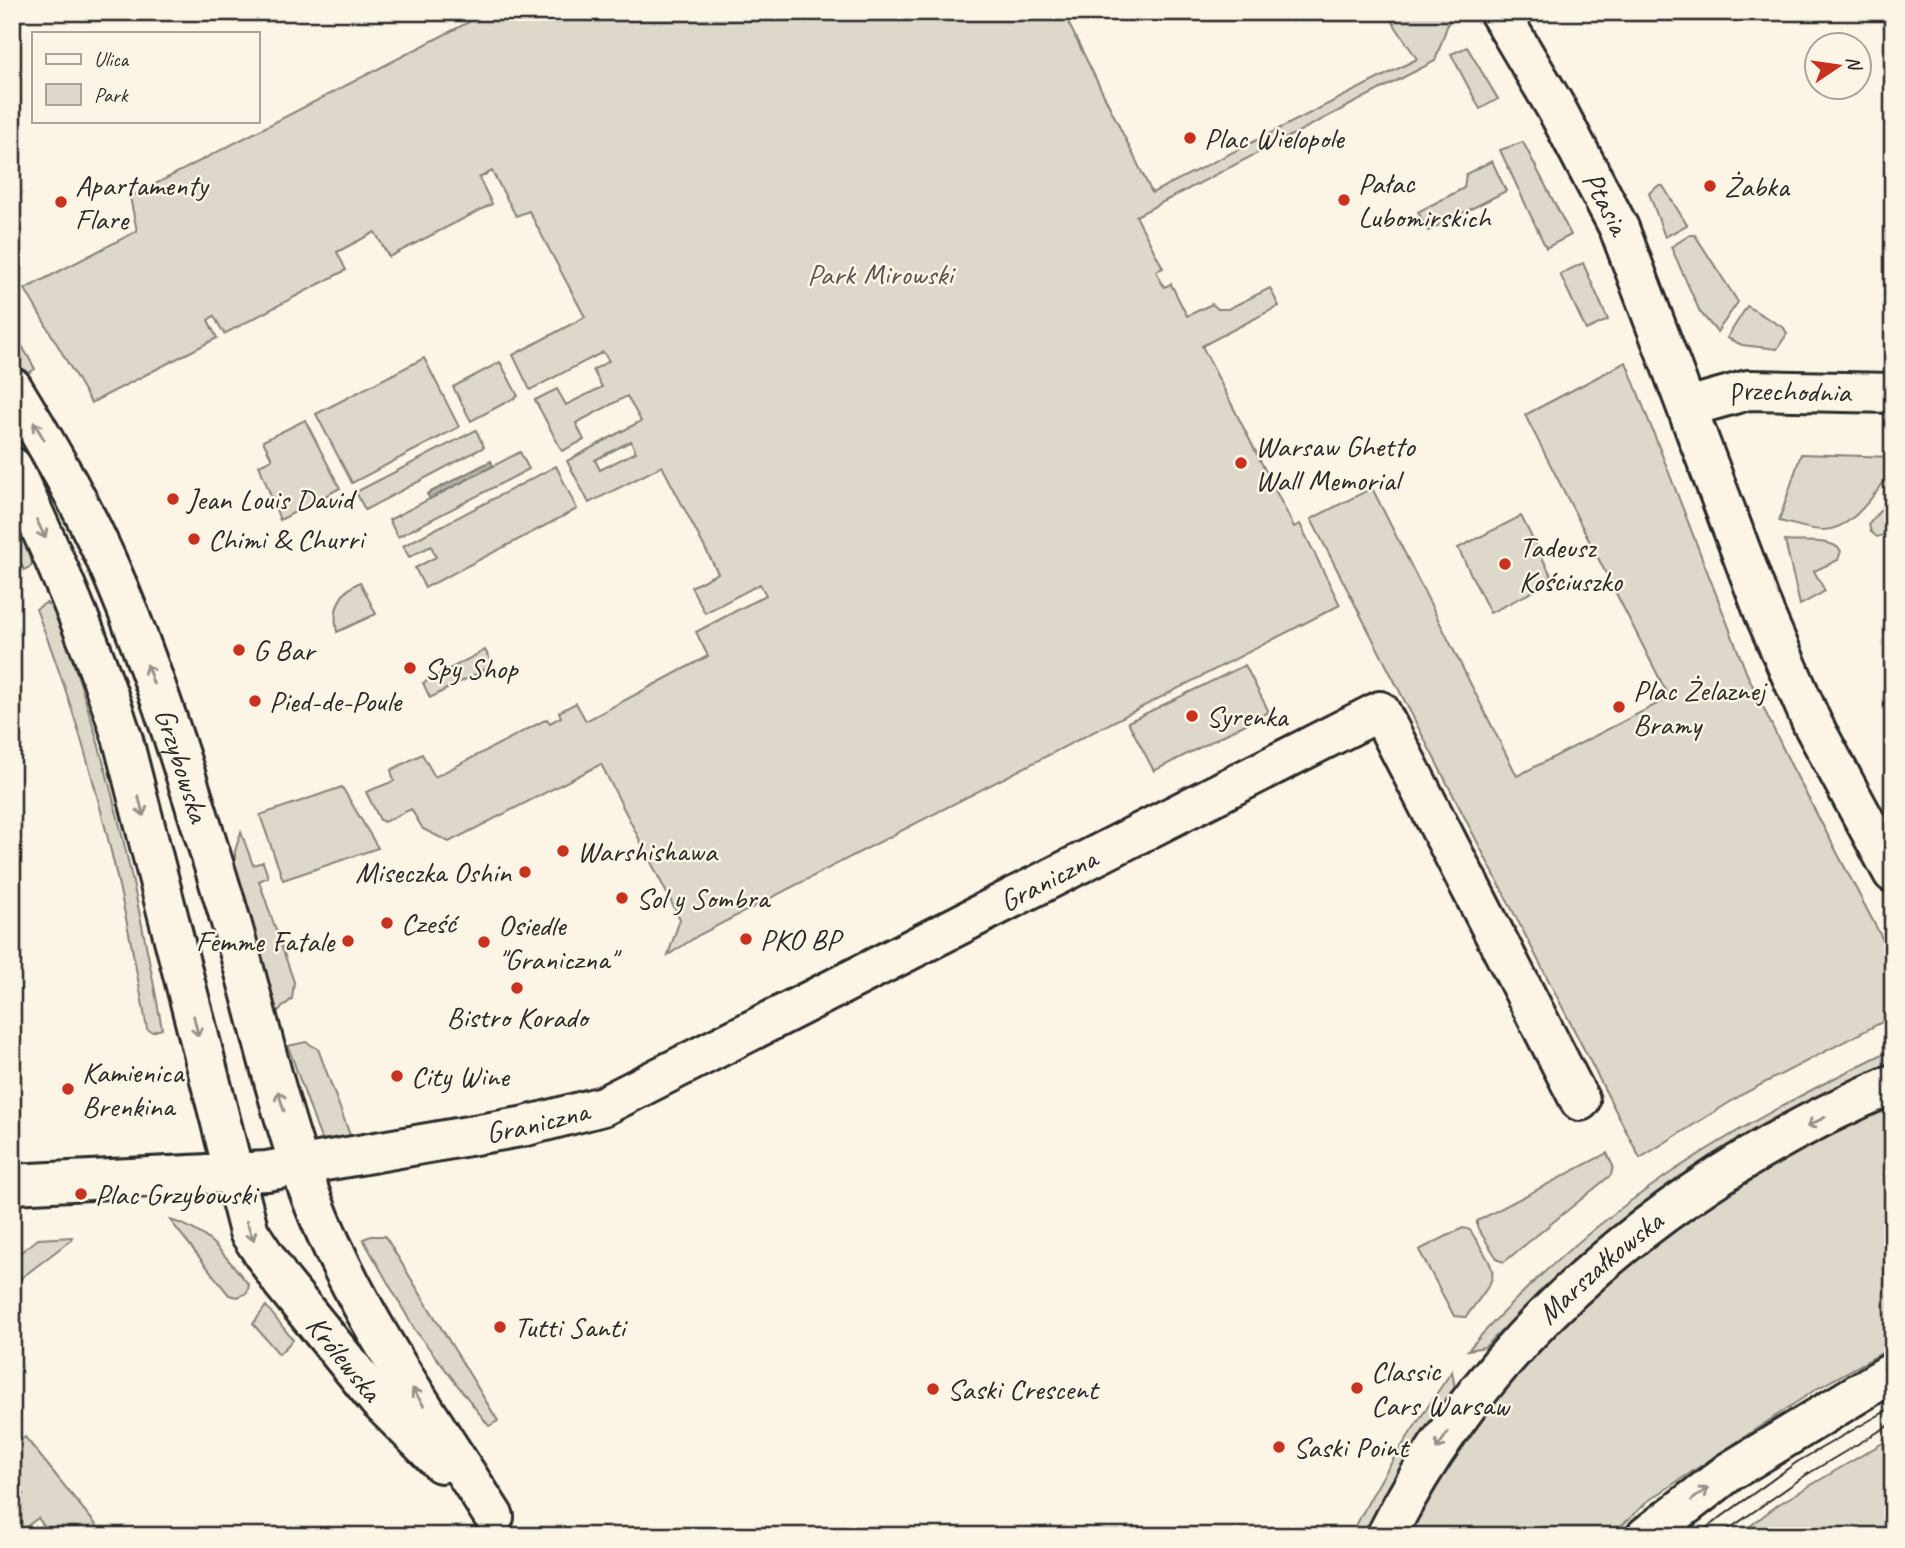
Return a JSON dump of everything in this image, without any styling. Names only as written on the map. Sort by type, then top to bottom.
[{"type":"street","name":"Ptasia","points":[[1499,12],[1556,108],[1619,228],[1688,407]]},
{"type":"street","name":"Grzybowska","points":[[12,387],[66,476],[111,571],[133,626],[225,902],[300,1166]]},
{"type":"street","name":"Przechodnia","points":[[1688,407],[1748,390],[1893,393]]},
{"type":"street","points":[[1688,407],[1765,615],[1812,723],[1893,873]]},
{"type":"street","name":"Grzybowska","points":[[12,467],[65,579],[98,662],[123,740],[234,1174]]},
{"type":"street","name":"Graniczna","points":[[300,1166],[526,1126],[603,1106],[1380,711],[1580,1101]]},
{"type":"street","name":"Marszałkowska","points":[[1386,1536],[1417,1477],[1478,1389],[1536,1324],[1583,1278],[1660,1216],[1739,1164],[1819,1120],[1893,1084]]},
{"type":"street","points":[[12,1184],[234,1174],[300,1166]]},
{"type":"street","name":"Królewska","points":[[300,1166],[332,1244],[392,1357],[502,1526]]},
{"type":"street","name":"Królewska","points":[[234,1174],[249,1232],[282,1282],[378,1400],[502,1526]]},
{"type":"street","points":[[1646,1536],[1729,1472],[1893,1372]]},
{"type":"green space","name":"Park Mirowski","points":[[488,12],[1063,12],[1152,193],[1417,59],[1386,12],[1452,12],[1435,61],[1136,216],[1163,268],[1156,271],[1164,287],[1171,284],[1187,316],[1212,304],[1218,309],[1228,309],[1270,288],[1279,306],[1202,346],[1294,527],[1300,524],[1340,605],[699,935],[668,955],[680,919],[601,764],[449,842],[423,829],[411,809],[384,822],[380,820],[366,792],[394,781],[391,770],[422,754],[435,777],[547,719],[550,723],[561,717],[559,712],[576,703],[586,721],[708,656],[696,632],[766,595],[760,584],[705,613],[691,587],[718,573],[662,466],[589,503],[567,461],[641,421],[627,396],[576,423],[584,440],[562,451],[535,400],[557,389],[566,405],[602,387],[593,370],[609,361],[603,352],[530,390],[513,355],[585,317],[529,211],[516,216],[492,171],[479,178],[492,204],[389,257],[375,232],[337,252],[346,270],[224,334],[214,316],[208,320],[217,338],[91,403],[25,289],[137,231],[130,197]],"holes":[[[631,441],[636,452],[600,470],[595,460]]]},
{"type":"green space","points":[[1467,47],[1498,99],[1480,109],[1451,54]]},
{"type":"green space","points":[[1523,142],[1571,235],[1546,248],[1500,150]]},
{"type":"green space","points":[[1492,161],[1506,191],[1428,231],[1418,212],[1464,188],[1466,174]]},
{"type":"green space","points":[[1658,186],[1663,186],[1687,225],[1665,237],[1649,193]]},
{"type":"green space","points":[[1690,235],[1695,235],[1738,302],[1717,332],[1700,312],[1671,247]]},
{"type":"green space","points":[[1583,263],[1608,320],[1586,330],[1560,274]]},
{"type":"green space","points":[[1747,306],[1784,328],[1787,334],[1777,349],[1742,345],[1727,338]]},
{"type":"green space","points":[[12,328],[35,369],[25,375],[12,353]]},
{"type":"green space","points":[[424,358],[459,427],[352,483],[316,414]]},
{"type":"green space","points":[[500,362],[518,396],[471,421],[453,387]]},
{"type":"green space","points":[[1626,362],[1747,674],[1792,767],[1893,959],[1892,1017],[1743,1094],[1640,1158],[1311,519],[1372,488],[1517,776],[1665,700],[1668,695],[1525,415]]},
{"type":"green space","points":[[305,420],[340,488],[280,520],[259,465],[272,459],[263,441]]},
{"type":"green space","points":[[476,430],[484,447],[365,510],[356,492]]},
{"type":"green space","points":[[520,452],[529,469],[398,537],[389,520]]},
{"type":"green space","points":[[1801,454],[1893,457],[1893,471],[1854,517],[1834,528],[1812,529],[1779,521]]},
{"type":"green space","points":[[556,466],[577,509],[425,588],[415,568],[436,557],[431,546],[409,557],[403,546]]},
{"type":"green space","points":[[1893,495],[1893,532],[1877,537],[1871,532],[1869,524]]},
{"type":"green space","points":[[12,511],[33,556],[31,566],[24,570],[12,546]]},
{"type":"green space","points":[[1521,516],[1554,581],[1490,613],[1458,548]]},
{"type":"green space","points":[[1785,541],[1831,544],[1841,551],[1838,560],[1814,571],[1825,591],[1800,605]]},
{"type":"green space","points":[[360,582],[376,614],[337,632],[339,602],[347,591]]},
{"type":"green space","points":[[46,603],[54,607],[104,763],[141,922],[162,1029],[152,1032],[147,1029],[127,922],[88,764],[73,712],[36,609]]},
{"type":"green space","points":[[485,650],[493,665],[430,698],[423,683]]},
{"type":"green space","points":[[1245,665],[1269,712],[1154,771],[1128,722]]},
{"type":"green space","points":[[342,787],[378,848],[283,880],[260,815]]},
{"type":"green space","points":[[241,832],[253,865],[263,862],[268,877],[259,881],[294,982],[292,999],[277,1012],[235,866],[235,851]]},
{"type":"green space","points":[[306,1042],[318,1049],[351,1138],[329,1141],[321,1138],[288,1046]]},
{"type":"green space","points":[[1893,1049],[1893,1064],[1758,1132],[1661,1193],[1574,1262],[1485,1347],[1468,1350],[1515,1300],[1563,1255],[1664,1177],[1774,1110]]},
{"type":"green space","points":[[1893,1103],[1893,1347],[1818,1388],[1648,1501],[1611,1536],[1406,1536],[1453,1452],[1532,1349],[1634,1256],[1740,1183],[1866,1114]]},
{"type":"green space","points":[[1607,1153],[1613,1166],[1611,1175],[1504,1262],[1498,1260],[1477,1227],[1477,1221]]},
{"type":"green space","points":[[170,1220],[196,1231],[215,1245],[249,1285],[247,1293],[238,1297],[229,1295]]},
{"type":"green space","points":[[1463,1228],[1470,1230],[1487,1258],[1492,1275],[1485,1291],[1466,1317],[1454,1316],[1419,1250]]},
{"type":"green space","points":[[385,1236],[498,1421],[489,1426],[415,1330],[363,1239]]},
{"type":"green space","points":[[72,1237],[12,1285],[12,1259],[38,1239]]},
{"type":"green space","points":[[266,1306],[293,1340],[279,1354],[253,1324]]},
{"type":"green space","points":[[1452,1371],[1455,1389],[1386,1497],[1366,1536],[1351,1536],[1386,1472]]},
{"type":"green space","points":[[25,1437],[105,1536],[51,1536],[38,1518],[18,1533],[19,1536],[12,1536],[12,1502],[24,1494],[12,1477],[12,1446]]},
{"type":"green space","points":[[1893,1437],[1893,1536],[1737,1536],[1779,1504]]},
{"type":"shaded area","points":[[491,461],[493,466],[430,499],[427,494]]},
{"type":"tram line","points":[[1695,1536],[1797,1462],[1893,1407]]},
{"type":"tram line","points":[[1719,1536],[1806,1475],[1893,1423]]},
{"type":"place","name":"Plac Wielopole","points":[[1190,138]]},
{"type":"place","name":"Żabka","points":[[1710,186]]},
{"type":"place","name":"Pałac Lubomirskich","points":[[1344,200]]},
{"type":"place","name":"Apartamenty Flare","points":[[61,202]]},
{"type":"place","name":"Warsaw Ghetto Wall Memorial","points":[[1241,463]]},
{"type":"place","name":"Jean Louis David","points":[[173,499]]},
{"type":"place","name":"Chimi & Churri","points":[[194,539]]},
{"type":"place","name":"Tadeusz Kościuszko","points":[[1505,564]]},
{"type":"place","name":"G Bar","points":[[239,650]]},
{"type":"place","name":"Spy Shop","points":[[410,668]]},
{"type":"place","name":"Pied-de-Poule","points":[[255,701]]},
{"type":"place","name":"Plac Żelaznej Bramy","points":[[1619,707]]},
{"type":"place","name":"Syrenka","points":[[1192,716]]},
{"type":"place","name":"Warshishawa","points":[[563,851]]},
{"type":"place","name":"Miseczka Oshin","points":[[525,872]]},
{"type":"place","name":"Sol y Sombra","points":[[622,898]]},
{"type":"place","name":"Cześć","points":[[387,923]]},
{"type":"place","name":"PKO BP","points":[[746,939]]},
{"type":"place","name":"Femme Fatale","points":[[348,941]]},
{"type":"place","name":"Osiedle \"Graniczna\"","points":[[484,942]]},
{"type":"place","name":"Bistro Korado","points":[[517,988]]},
{"type":"place","name":"City Wine","points":[[397,1076]]},
{"type":"place","name":"Kamienica Brenkina","points":[[68,1089]]},
{"type":"place","name":"Plac Grzybowski","points":[[81,1194]]},
{"type":"place","name":"Tutti Santi","points":[[500,1327]]},
{"type":"place","name":"Classic Cars Warsaw","points":[[1357,1388]]},
{"type":"place","name":"Saski Crescent","points":[[933,1389]]},
{"type":"place","name":"Saski Point","points":[[1279,1447]]}]
